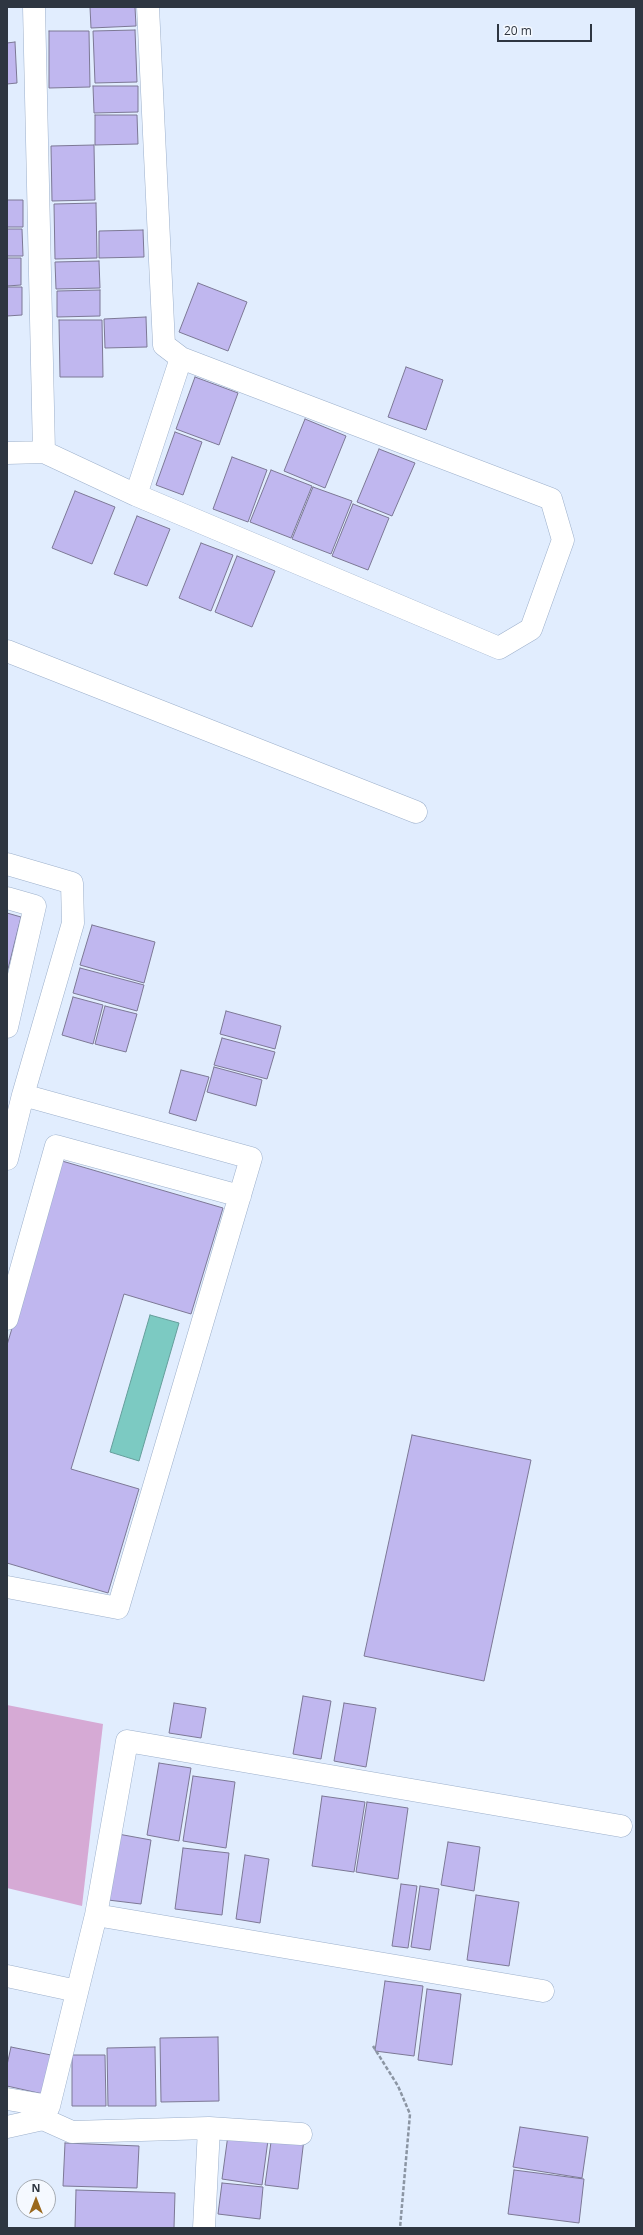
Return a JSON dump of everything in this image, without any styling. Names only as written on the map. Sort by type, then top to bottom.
[{"type":"street","points":[[34,7],[44,452]]},
{"type":"street","points":[[7,453],[44,452],[136,495],[499,648],[532,629],[563,540],[550,499],[181,358],[164,345],[148,7]]},
{"type":"street","points":[[136,495],[181,358]]},
{"type":"street","points":[[7,651],[416,812]]},
{"type":"street","points":[[7,864],[72,883],[73,923],[23,1095],[10,1133],[7,1159]]},
{"type":"street","points":[[7,898],[35,906],[7,1027]]},
{"type":"street","points":[[7,1587],[118,1608],[251,1158],[23,1095]]},
{"type":"street","points":[[7,1319],[56,1146],[240,1196]]},
{"type":"street","points":[[46,2113],[96,1915],[127,1742],[620,1826]]},
{"type":"street","points":[[96,1915],[543,1991]]},
{"type":"street","points":[[7,1976],[77,1991]]},
{"type":"street","points":[[7,2098],[46,2113],[72,2132],[209,2128],[301,2134]]},
{"type":"street","points":[[7,2127],[46,2113]]},
{"type":"street","points":[[204,2228],[209,2128]]},
{"type":"path","points":[[373,2046],[398,2086],[410,2114],[400,2228]]},
{"type":"shaded area","points":[[150,1315],[179,1323],[139,1461],[110,1452]]},
{"type":"shaded area","points":[[7,1705],[103,1724],[82,1906],[7,1888]]},
{"type":"building","points":[[90,7],[135,7],[136,26],[91,28]]},
{"type":"building","points":[[135,30],[137,82],[95,83],[93,31]]},
{"type":"building","points":[[49,31],[89,31],[90,87],[49,88]]},
{"type":"building","points":[[15,42],[17,83],[7,84],[7,43]]},
{"type":"building","points":[[93,86],[138,86],[138,112],[94,113]]},
{"type":"building","points":[[95,115],[137,115],[138,144],[95,145]]},
{"type":"building","points":[[94,145],[95,200],[52,201],[51,146]]},
{"type":"building","points":[[7,200],[23,200],[23,227],[7,227]]},
{"type":"building","points":[[96,203],[97,258],[55,259],[54,204]]},
{"type":"building","points":[[7,229],[22,229],[23,256],[7,256]]},
{"type":"building","points":[[143,230],[144,257],[99,258],[99,231]]},
{"type":"building","points":[[7,258],[21,258],[21,285],[7,286]]},
{"type":"building","points":[[99,261],[100,288],[56,289],[55,262]]},
{"type":"building","points":[[198,283],[247,302],[228,351],[179,332]]},
{"type":"building","points":[[7,287],[22,287],[22,315],[7,316]]},
{"type":"building","points":[[100,290],[100,316],[57,317],[57,291]]},
{"type":"building","points":[[146,317],[147,347],[105,348],[104,319]]},
{"type":"building","points":[[59,320],[102,320],[103,377],[60,377]]},
{"type":"building","points":[[406,367],[443,380],[426,430],[388,417]]},
{"type":"building","points":[[195,377],[238,393],[219,445],[176,429]]},
{"type":"building","points":[[305,419],[346,436],[325,488],[284,471]]},
{"type":"building","points":[[175,432],[202,442],[183,495],[156,485]]},
{"type":"building","points":[[379,449],[415,463],[392,516],[357,502]]},
{"type":"building","points":[[232,457],[267,470],[248,522],[213,509]]},
{"type":"building","points":[[271,470],[312,486],[291,538],[250,522]]},
{"type":"building","points":[[313,487],[352,501],[331,554],[292,539]]},
{"type":"building","points":[[75,491],[115,507],[92,564],[52,548]]},
{"type":"building","points":[[353,504],[389,518],[368,570],[332,556]]},
{"type":"building","points":[[137,516],[170,529],[147,586],[114,574]]},
{"type":"building","points":[[201,543],[233,555],[211,611],[179,598]]},
{"type":"building","points":[[237,556],[275,571],[252,627],[215,612]]},
{"type":"building","points":[[7,913],[21,917],[7,973]]},
{"type":"building","points":[[92,925],[155,942],[144,983],[80,965]]},
{"type":"building","points":[[80,968],[144,985],[137,1011],[73,993]]},
{"type":"building","points":[[73,997],[103,1005],[93,1044],[62,1035]]},
{"type":"building","points":[[105,1006],[137,1014],[126,1052],[95,1044]]},
{"type":"building","points":[[226,1011],[281,1026],[275,1049],[220,1034]]},
{"type":"building","points":[[222,1038],[275,1052],[267,1079],[214,1065]]},
{"type":"building","points":[[214,1067],[262,1080],[256,1106],[207,1092]]},
{"type":"building","points":[[181,1070],[209,1077],[196,1121],[169,1113]]},
{"type":"building","points":[[62,1161],[223,1208],[191,1314],[124,1294],[71,1469],[139,1489],[108,1593],[7,1563],[7,1345]]},
{"type":"building","points":[[412,1435],[531,1460],[484,1681],[364,1656]]},
{"type":"building","points":[[303,1696],[331,1701],[321,1759],[293,1754]]},
{"type":"building","points":[[174,1703],[206,1708],[201,1738],[169,1733]]},
{"type":"building","points":[[344,1703],[376,1708],[366,1767],[334,1761]]},
{"type":"building","points":[[159,1763],[191,1768],[179,1841],[147,1835]]},
{"type":"building","points":[[193,1776],[235,1782],[226,1848],[183,1841]]},
{"type":"building","points":[[322,1796],[365,1802],[354,1872],[312,1866]]},
{"type":"building","points":[[367,1802],[408,1808],[398,1879],[356,1872]]},
{"type":"building","points":[[118,1834],[151,1840],[141,1904],[108,1900]]},
{"type":"building","points":[[448,1842],[480,1847],[474,1891],[441,1885]]},
{"type":"building","points":[[183,1848],[229,1853],[222,1915],[175,1909]]},
{"type":"building","points":[[245,1855],[269,1859],[260,1923],[236,1919]]},
{"type":"building","points":[[401,1884],[417,1886],[408,1948],[392,1946]]},
{"type":"building","points":[[420,1886],[439,1889],[430,1950],[411,1947]]},
{"type":"building","points":[[476,1895],[519,1902],[509,1966],[467,1960]]},
{"type":"building","points":[[385,1981],[423,1986],[414,2056],[375,2051]]},
{"type":"building","points":[[427,1989],[461,1994],[452,2065],[418,2060]]},
{"type":"building","points":[[218,2037],[219,2101],[161,2102],[160,2038]]},
{"type":"building","points":[[11,2047],[51,2055],[43,2094],[7,2086],[7,2065]]},
{"type":"building","points":[[155,2047],[156,2106],[108,2106],[107,2048]]},
{"type":"building","points":[[72,2055],[105,2055],[106,2106],[72,2106]]},
{"type":"building","points":[[520,2127],[588,2137],[582,2178],[513,2167]]},
{"type":"building","points":[[228,2135],[268,2140],[262,2185],[222,2179]]},
{"type":"building","points":[[272,2135],[304,2139],[298,2189],[265,2185]]},
{"type":"building","points":[[65,2143],[139,2146],[137,2188],[63,2186]]},
{"type":"building","points":[[514,2170],[584,2179],[579,2223],[508,2214]]},
{"type":"building","points":[[222,2183],[263,2187],[260,2219],[218,2214]]},
{"type":"building","points":[[76,2190],[175,2193],[174,2228],[75,2228]]}]
